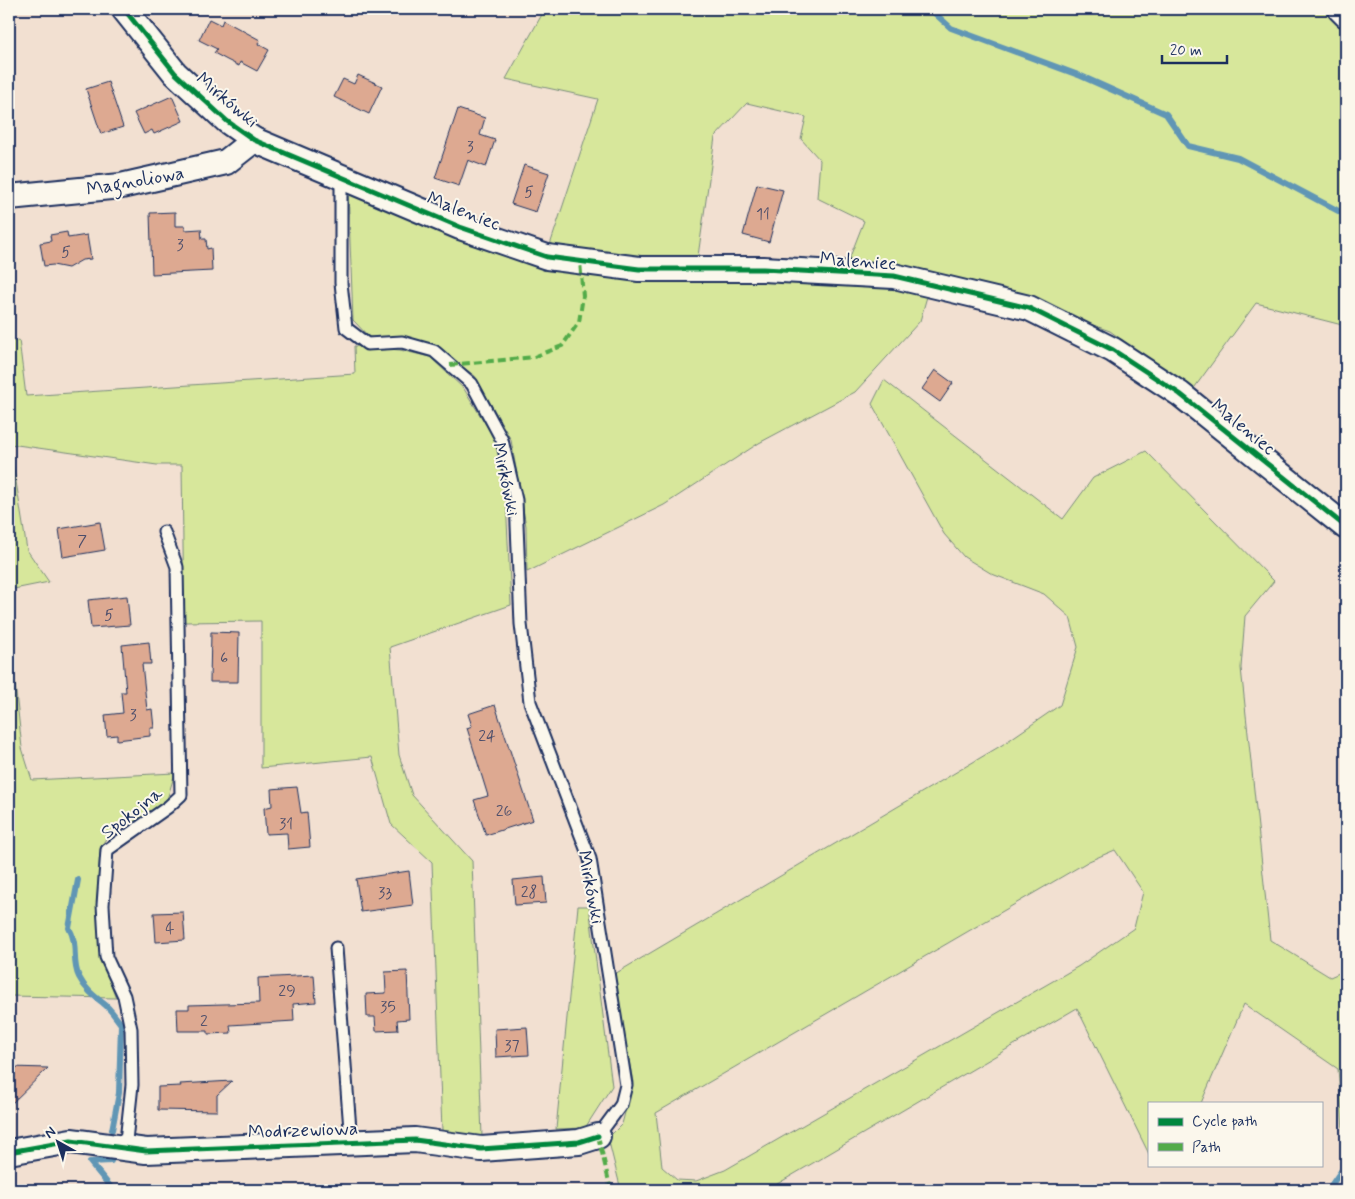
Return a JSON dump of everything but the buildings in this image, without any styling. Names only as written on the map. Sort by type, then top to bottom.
[{"type":"street","name":"Mirkówki","points":[[124,9],[175,73],[227,121],[254,140],[341,175]]},
{"type":"street","points":[[1340,9],[1346,14]]},
{"type":"street","name":"Magnoliowa","points":[[9,197],[121,186],[226,162],[254,140]]},
{"type":"street","name":"Maleniec","points":[[341,175],[460,227],[547,257],[639,269],[763,269],[894,276],[1029,308],[1113,350],[1180,394],[1346,527]]},
{"type":"street","name":"Modrzewiowa","points":[[9,1152],[71,1141],[125,1150],[146,1151],[415,1140],[482,1150],[579,1142],[598,1136]]},
{"type":"lane","name":"Mirkówki","points":[[341,175],[341,282],[346,328],[367,344],[402,342],[434,351],[472,384],[502,440],[516,500],[521,624],[530,702],[590,859],[626,1085],[622,1105],[598,1136]]},
{"type":"lane","name":"Spokojna","points":[[125,1150],[132,1085],[131,1029],[124,996],[106,957],[103,905],[107,850],[168,807],[181,794],[177,567],[164,532]]},
{"type":"lane","name":"Modrzewiowa","points":[[336,948],[351,1142]]},
{"type":"green space","points":[[545,9],[1328,9],[1346,26],[1346,326],[1256,303],[1192,391],[1110,331],[1004,294],[848,262],[864,221],[817,198],[820,160],[801,139],[806,117],[747,103],[715,137],[697,263],[548,251],[598,99],[506,79]]},
{"type":"green space","points":[[348,188],[534,259],[878,280],[928,293],[920,321],[855,392],[759,443],[664,505],[527,572],[526,526],[511,440],[475,376],[433,345],[369,337],[353,320]]},
{"type":"green space","points":[[19,340],[26,396],[355,374],[354,346],[400,350],[430,357],[464,389],[496,441],[506,499],[511,605],[390,647],[399,755],[412,795],[472,861],[482,1137],[442,1131],[432,862],[391,824],[372,757],[261,768],[261,621],[184,622],[182,465],[157,465],[10,444],[27,550],[49,582],[9,590],[9,342]]},
{"type":"green space","points":[[884,380],[1063,519],[1093,478],[1146,451],[1274,581],[1245,616],[1241,668],[1270,940],[1330,977],[1346,970],[1346,1164],[1338,1069],[1244,1004],[1201,1102],[1148,1102],[1148,1152],[1077,1008],[767,1190],[621,1190],[608,1138],[622,1124],[633,1082],[613,975],[1002,745],[1060,705],[1078,647],[1070,617],[1044,594],[992,574],[964,557],[944,534],[872,404]],"holes":[[[1115,850],[1143,892],[1134,928],[1079,966],[725,1170],[696,1181],[677,1180],[662,1167],[656,1113],[1089,861]]]},
{"type":"green space","points":[[9,629],[22,748],[32,780],[175,773],[165,806],[109,834],[100,848],[97,900],[102,960],[116,998],[9,996]]},
{"type":"green space","points":[[578,906],[589,906],[612,1086],[585,1128],[556,1129]]},
{"type":"waterway","points":[[930,9],[951,28],[1081,76],[1166,114],[1188,146],[1238,158],[1346,215]]},
{"type":"waterway","points":[[78,880],[69,928],[74,941],[75,965],[79,977],[87,989],[108,1008],[121,1024],[119,1093],[112,1130]]},
{"type":"waterway","points":[[111,1161],[90,1162],[113,1190]]},
{"type":"waterway","points":[[1328,1190],[1346,1164]]},
{"type":"marked path","points":[[450,365],[534,357],[562,346],[579,322],[583,296],[580,262]]},
{"type":"marked path","points":[[598,1136],[611,1190]]},
{"type":"cycle path","points":[[124,9],[175,73],[227,121],[254,140],[460,227],[547,257],[639,269],[763,269],[894,276],[1029,308],[1113,350],[1180,394],[1346,527]]},
{"type":"cycle path","points":[[9,1152],[71,1141],[146,1151],[415,1140],[481,1149],[579,1142],[598,1136]]}]
